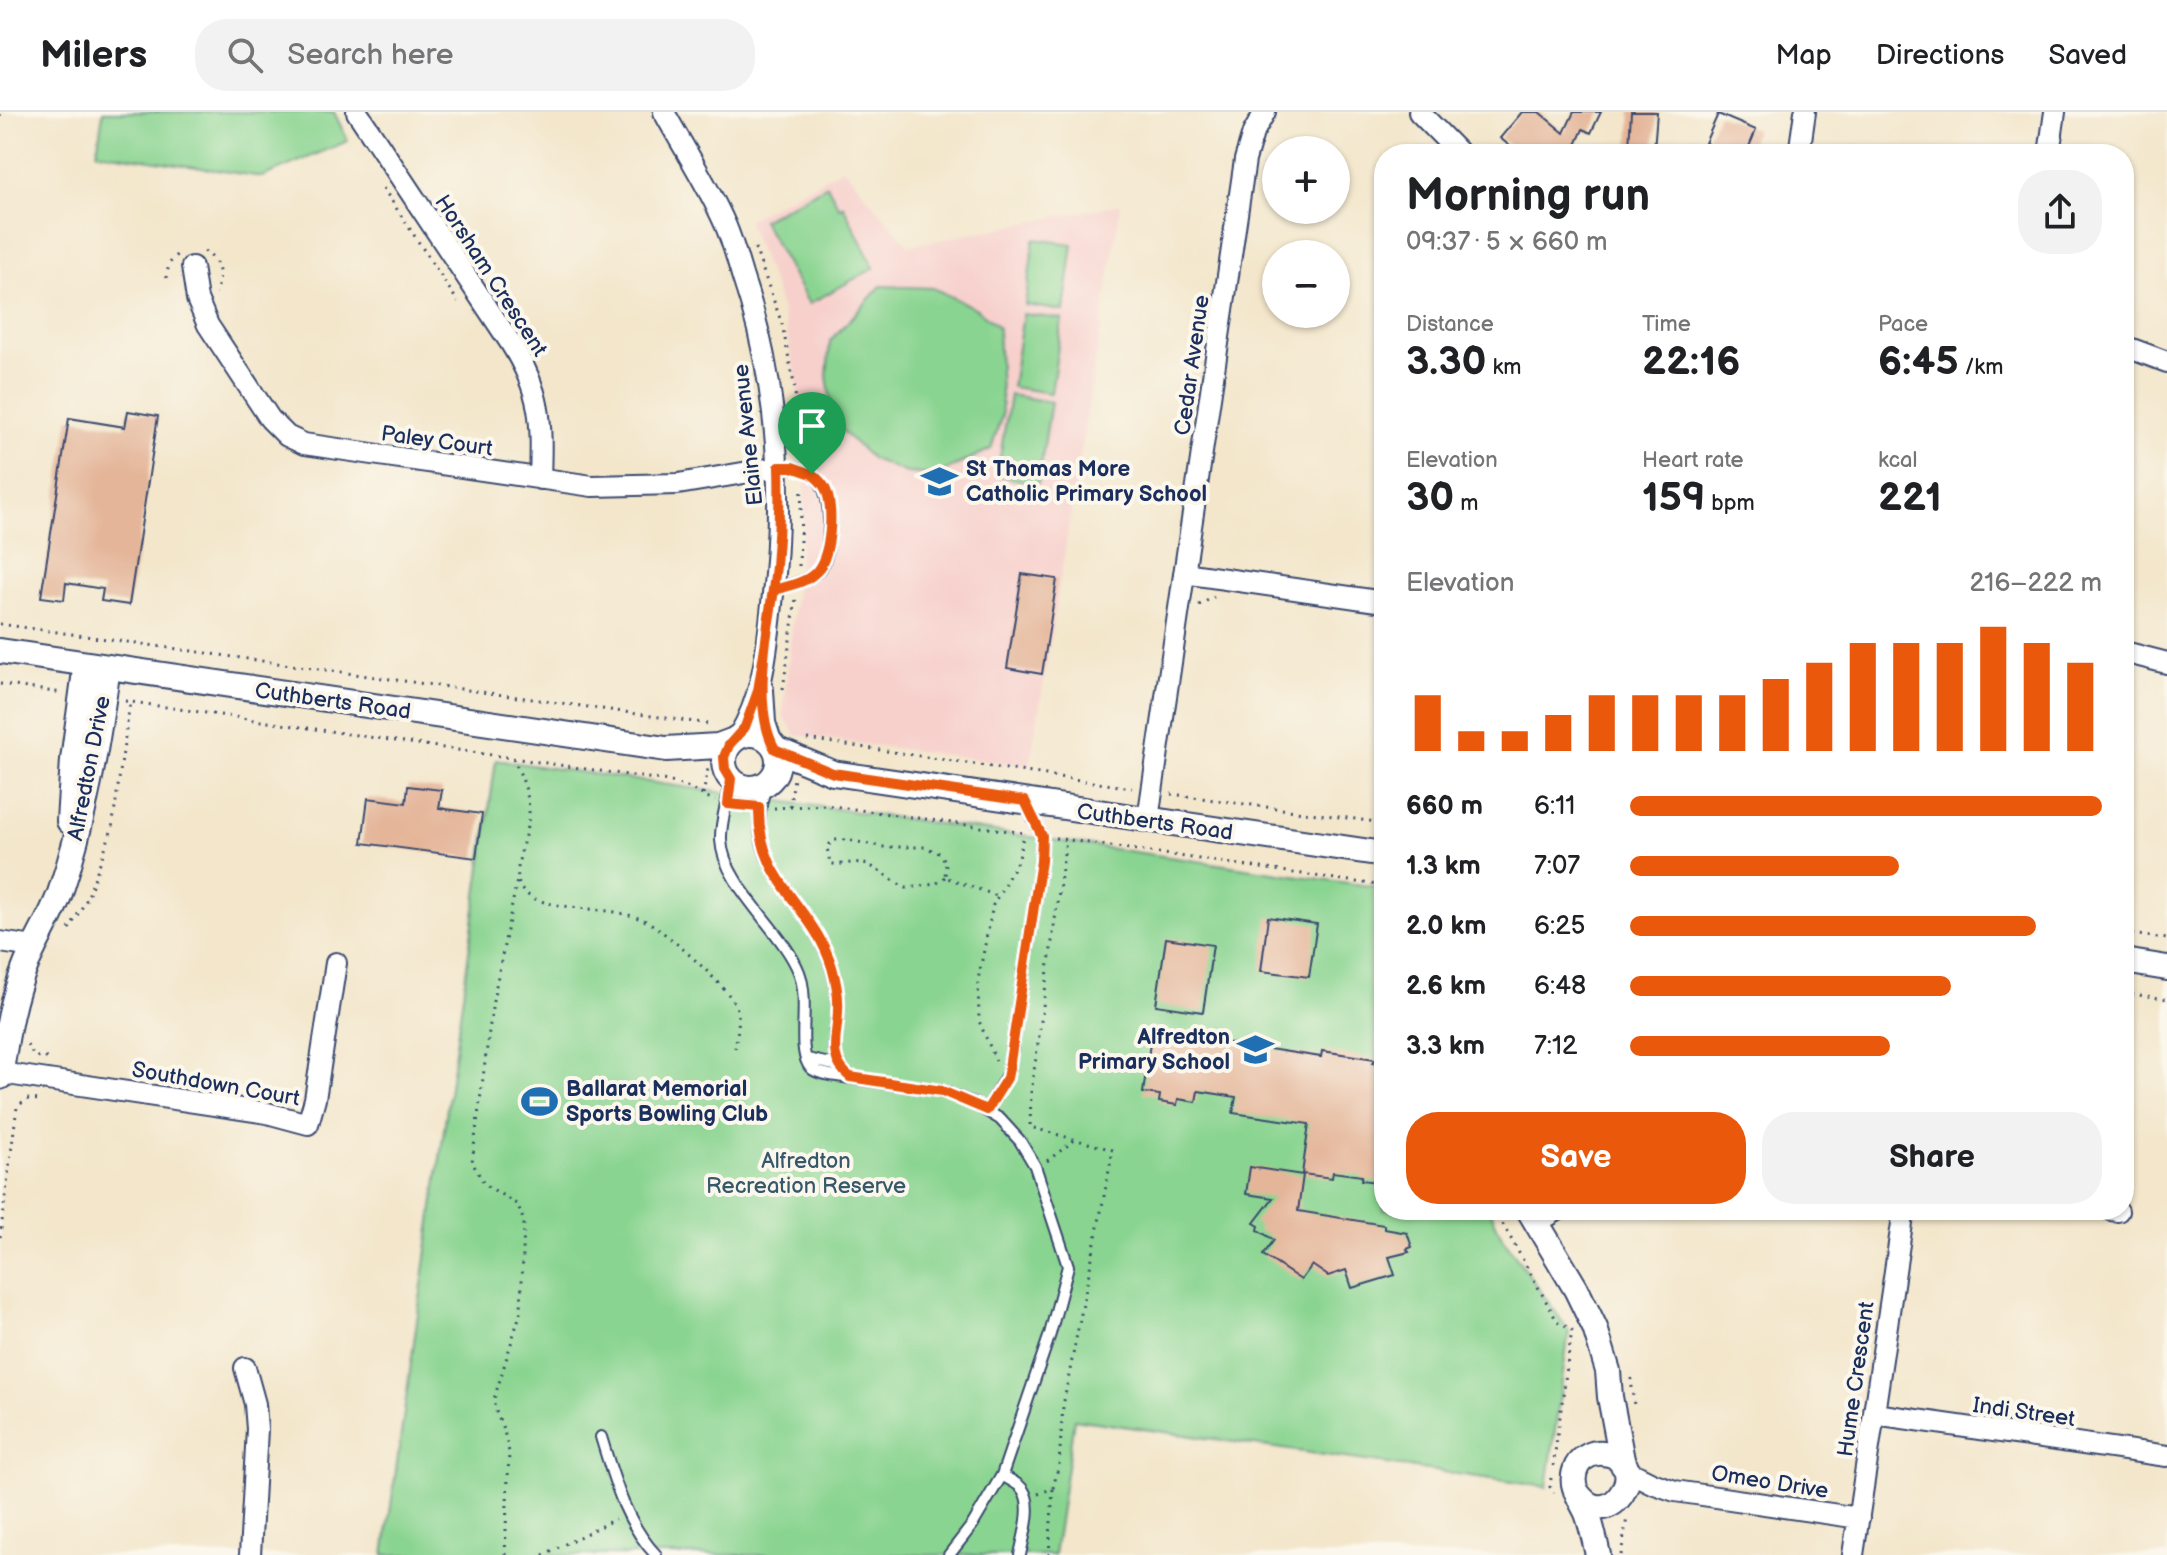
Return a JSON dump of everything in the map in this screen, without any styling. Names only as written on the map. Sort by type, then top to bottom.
[{"type":"street","name":"Horsham Crescent","points":[[357,112],[521,359],[539,405],[540,479]]},
{"type":"street","name":"Elaine Avenue","points":[[664,112],[726,224],[758,322],[779,467],[779,531],[762,679],[751,712],[730,734]]},
{"type":"street","name":"Cedar Avenue","points":[[1148,819],[1245,160],[1253,133],[1265,112]]},
{"type":"street","points":[[1419,112],[1450,144]]},
{"type":"street","points":[[1800,144],[1805,112]]},
{"type":"street","points":[[2050,144],[2055,112]]},
{"type":"street","name":"Paley Court","points":[[191,256],[197,299],[208,325],[270,419],[287,436],[312,446],[592,486],[650,486],[779,467]]},
{"type":"street","points":[[2134,350],[2167,362]]},
{"type":"street","points":[[1184,573],[1374,601]]},
{"type":"street","name":"Cuthberts Road","points":[[0,651],[666,749],[718,746],[730,734]]},
{"type":"street","points":[[2134,655],[2167,663]]},
{"type":"street","name":"Alfredton Drive","points":[[0,1075],[14,999],[34,947],[56,903],[91,780],[93,696],[97,666]]},
{"type":"street","name":"Elaine Avenue","points":[[762,679],[765,723],[781,743]]},
{"type":"street","points":[[730,734],[754,734],[781,743],[777,765],[769,781],[746,787],[730,777],[724,757],[730,734]]},
{"type":"street","name":"Cuthberts Road","points":[[781,743],[833,773]]},
{"type":"street","name":"Cuthberts Road","points":[[666,749],[730,777]]},
{"type":"street","name":"Cuthberts Road","points":[[769,781],[833,773],[1374,853]]},
{"type":"street","points":[[0,942],[34,947]]},
{"type":"street","name":"Southdown Court","points":[[0,1075],[267,1113],[308,1124],[315,1099],[336,963]]},
{"type":"street","points":[[2134,963],[2167,968]]},
{"type":"street","points":[[1534,1220],[1590,1316],[1608,1371],[1627,1487],[1598,1555]]},
{"type":"street","name":"Hume Crescent","points":[[1853,1555],[1903,1220]]},
{"type":"street","points":[[245,1368],[257,1420],[250,1555]]},
{"type":"street","points":[[1566,1494],[1578,1465],[1595,1439],[1610,1397]]},
{"type":"street","name":"Indi Street","points":[[1875,1414],[2167,1456]]},
{"type":"street","points":[[1578,1465],[1587,1457],[1604,1453],[1615,1457],[1625,1468]]},
{"type":"street","name":"Omeo Drive","points":[[1625,1468],[1642,1479],[1675,1491]]},
{"type":"street","name":"Omeo Drive","points":[[1620,1498],[1639,1491],[1675,1491],[1859,1518]]},
{"type":"street","points":[[1566,1494],[1599,1506],[1610,1505],[1620,1498]]},
{"type":"street","points":[[1566,1494],[1589,1521],[1598,1555]]},
{"type":"lane","points":[[774,590],[815,573],[825,559],[830,509],[826,489],[819,479],[803,470],[779,467]]},
{"type":"lane","points":[[730,777],[721,837],[724,858],[785,945],[800,975],[805,1000],[804,1037],[810,1067],[815,1071],[942,1091],[987,1110],[1020,1141],[1035,1166],[1068,1266],[1050,1334],[1002,1475],[973,1524],[949,1555]]},
{"type":"lane","points":[[769,781],[759,807],[763,844],[768,862],[780,884],[819,939],[832,969],[838,1006],[833,1048],[839,1066],[850,1077]]},
{"type":"lane","points":[[987,1110],[1007,1078],[1042,846],[1040,831],[1025,801]]},
{"type":"lane","points":[[807,1059],[839,1066]]},
{"type":"lane","points":[[601,1437],[617,1490],[638,1532],[656,1555]]},
{"type":"lane","points":[[1002,1475],[1020,1486],[1027,1499],[1020,1555]]},
{"type":"path","points":[[381,186],[466,312]]},
{"type":"path","points":[[166,278],[171,260],[210,255],[220,270],[215,298]]},
{"type":"path","points":[[0,624],[730,734]]},
{"type":"path","points":[[0,684],[668,781],[728,804]]},
{"type":"path","points":[[64,937],[87,899],[110,837],[130,702]]},
{"type":"path","points":[[781,743],[1134,788]]},
{"type":"path","points":[[505,1555],[509,1452],[494,1399],[521,1311],[524,1222],[518,1205],[484,1184],[472,1162],[493,1001],[529,809],[526,785],[513,758]]},
{"type":"path","points":[[1170,793],[1374,822]]},
{"type":"path","points":[[759,807],[825,805],[1024,833],[1019,858],[991,912],[978,980],[977,1013],[981,1029],[996,1062],[1009,1068]]},
{"type":"path","points":[[1049,1555],[1063,1406],[1113,1150],[1030,1127],[1031,1093],[1066,839],[1374,885]]},
{"type":"path","points":[[834,840],[848,840],[884,847],[925,847],[941,854],[946,863],[945,877],[936,884],[906,888],[870,866],[860,863],[837,866],[830,863],[827,847],[834,840]]},
{"type":"path","points":[[945,877],[997,896]]},
{"type":"path","points":[[517,880],[522,890],[535,899],[621,913],[649,923],[664,934],[733,1000],[738,1016],[735,1048]]},
{"type":"path","points":[[2134,934],[2167,939]]},
{"type":"path","points":[[2134,994],[2167,999]]},
{"type":"path","points":[[0,1237],[17,1107],[27,1099],[41,1100],[44,1080],[47,1058],[34,1056],[27,1045],[29,1033]]},
{"type":"path","points":[[1035,1166],[1049,1160],[1076,1139]]},
{"type":"path","points":[[1501,1220],[1557,1321],[1572,1330],[1550,1487],[1566,1494]]},
{"type":"path","points":[[1027,1499],[1053,1488]]},
{"type":"path","points":[[543,1555],[628,1513]]},
{"type":"shaded area","name":"St Thomas More Catholic Primary School","points":[[843,168],[909,246],[1121,204],[1030,766],[796,735],[783,715],[804,512],[806,450],[783,315],[747,220]]},
{"type":"green space","points":[[103,112],[334,112],[348,141],[262,177],[97,152]]},
{"type":"green space","points":[[827,185],[839,207],[843,205],[874,268],[809,304],[762,220]]},
{"type":"green space","points":[[1034,239],[1073,244],[1064,311],[1025,305]]},
{"type":"green space","points":[[881,286],[933,288],[977,309],[998,327],[1002,415],[991,449],[936,475],[907,473],[872,459],[844,433],[832,410],[827,376],[830,341]]},
{"type":"green space","points":[[1023,314],[1062,319],[1051,393],[1012,387]]},
{"type":"green space","points":[[1010,395],[1051,402],[1038,483],[997,476]]},
{"type":"green space","name":"Alfredton Recreation Reserve","points":[[496,760],[1374,887],[1374,1220],[1494,1220],[1502,1237],[1569,1331],[1547,1487],[1074,1419],[1054,1555],[384,1555]]},
{"type":"building","points":[[1522,112],[1539,112],[1564,133],[1574,112],[1601,112],[1591,133],[1583,129],[1576,144],[1508,144],[1500,138]]},
{"type":"building","points":[[1631,112],[1657,112],[1654,144],[1629,144]]},
{"type":"building","points":[[1718,114],[1756,130],[1750,144],[1705,143]]},
{"type":"building","points":[[128,411],[158,416],[129,605],[101,601],[103,589],[66,583],[64,600],[41,597],[69,418],[125,427]]},
{"type":"building","points":[[1022,574],[1057,579],[1042,674],[1007,668]]},
{"type":"building","points":[[408,786],[442,790],[439,808],[482,814],[476,858],[362,843],[368,798],[406,803]]},
{"type":"building","points":[[1268,917],[1317,924],[1309,977],[1261,971]]},
{"type":"building","points":[[1166,938],[1213,945],[1203,1012],[1156,1005]]},
{"type":"building","points":[[1171,1034],[1186,1036],[1185,1042],[1216,1046],[1217,1041],[1321,1057],[1322,1051],[1374,1059],[1374,1182],[1361,1180],[1362,1176],[1333,1172],[1332,1178],[1302,1174],[1309,1124],[1233,1113],[1236,1097],[1198,1091],[1196,1102],[1178,1099],[1177,1105],[1159,1102],[1160,1095],[1143,1093],[1151,1036],[1170,1039]]},
{"type":"building","points":[[1250,1167],[1303,1175],[1298,1211],[1384,1225],[1384,1229],[1407,1233],[1412,1247],[1407,1249],[1409,1252],[1389,1257],[1395,1275],[1352,1288],[1346,1270],[1328,1276],[1312,1265],[1301,1280],[1263,1255],[1274,1240],[1258,1230],[1259,1226],[1254,1223],[1273,1198],[1246,1194]]},
{"type":"place","name":"St Thomas More Catholic Primary School","points":[[940,481]]},
{"type":"place","name":"Alfredton Primary School","points":[[1256,1049]]},
{"type":"place","name":"Ballarat Memorial Sports Bowling Club","points":[[540,1101]]},
{"type":"route","points":[[812,474],[792,467],[779,467],[779,531],[762,679],[765,723],[775,749],[833,773],[1025,801],[1042,836],[1041,861],[1007,1078],[987,1110],[942,1091],[850,1077],[842,1071],[834,1051],[838,997],[826,952],[768,862],[759,807],[728,804],[731,779],[725,769],[724,757],[731,742],[745,727],[762,679],[767,648],[774,590],[811,576],[827,556],[829,497],[822,483],[812,474]]}]
